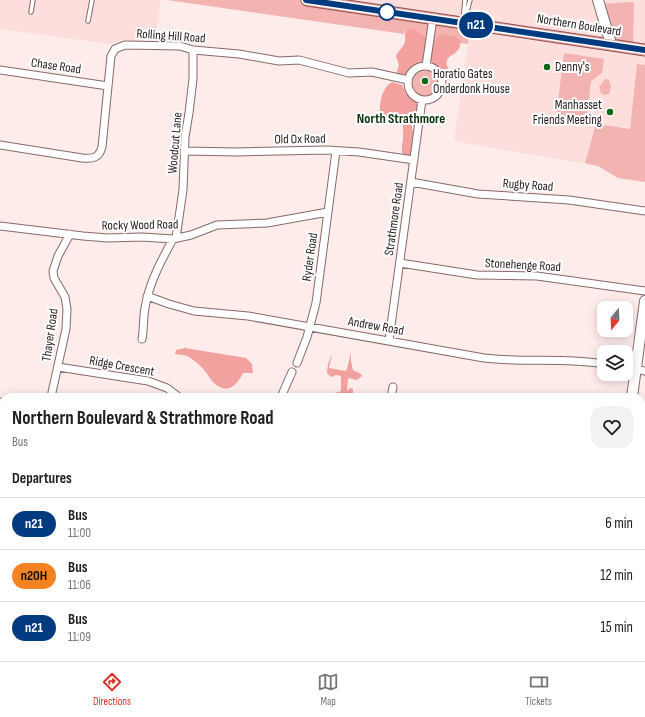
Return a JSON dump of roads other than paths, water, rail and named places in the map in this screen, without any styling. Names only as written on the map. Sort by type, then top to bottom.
[{"type":"main road","name":"Northern Boulevard","points":[[307,0],[467,23],[497,31],[509,29],[645,50]]},
{"type":"street","points":[[598,0],[611,44]]},
{"type":"street","points":[[426,66],[433,18]]},
{"type":"street","name":"Rolling Hill Road","points":[[0,145],[82,158],[96,157],[102,147],[111,56],[113,51],[118,47],[128,45],[176,46],[193,50],[239,54],[279,61],[299,60],[349,73],[372,72],[408,80]]},
{"type":"street","name":"Woodcut Lane","points":[[142,339],[147,296],[157,267],[174,238],[183,190],[185,137],[193,79],[193,50]]},
{"type":"street","points":[[426,66],[436,70],[440,75],[442,85],[437,95],[433,98],[422,100],[413,95],[410,90],[408,80],[416,69],[426,66]]},
{"type":"street","name":"Chase Road","points":[[0,70],[108,86]]},
{"type":"street","name":"Strathmore Road","points":[[389,340],[422,100]]},
{"type":"street","name":"Old Ox Road","points":[[185,151],[237,152],[314,150],[359,152],[414,160]]},
{"type":"street","name":"Ryder Road","points":[[297,363],[309,327],[319,283],[336,151]]},
{"type":"street","name":"Rugby Road","points":[[411,182],[473,194],[569,200],[645,211]]},
{"type":"street","name":"Rocky Wood Road","points":[[0,226],[108,238],[174,238],[191,235],[217,226],[267,223],[328,212]]},
{"type":"street","name":"Thayer Road","points":[[52,393],[66,329],[67,309],[65,297],[54,278],[53,271],[58,256],[70,234]]},
{"type":"street","name":"Stonehenge Road","points":[[400,263],[477,275],[537,276],[645,291]]},
{"type":"street","name":"Andrew Road","points":[[147,296],[169,304],[196,311],[235,314],[491,358],[582,361],[597,363]]},
{"type":"street","points":[[633,393],[645,301]]},
{"type":"street","name":"Ridge Crescent","points":[[58,367],[148,381],[167,388],[174,393]]},
{"type":"street","points":[[283,393],[292,372]]},
{"type":"street","points":[[392,393],[393,387]]},
{"type":"lane","points":[[31,12],[33,0]]},
{"type":"lane","points":[[88,21],[92,0]]},
{"type":"lane","points":[[465,0],[463,12],[467,23]]},
{"type":"lane","points":[[467,23],[470,0]]},
{"type":"place","name":"Denny's","points":[[547,67]]},
{"type":"place","name":"Horatio Gates Onderdonk House","points":[[425,81]]},
{"type":"place","name":"Manhasset Friends Meeting","points":[[610,112]]},
{"type":"district","name":"North Strathmore","points":[[401,118]]}]
